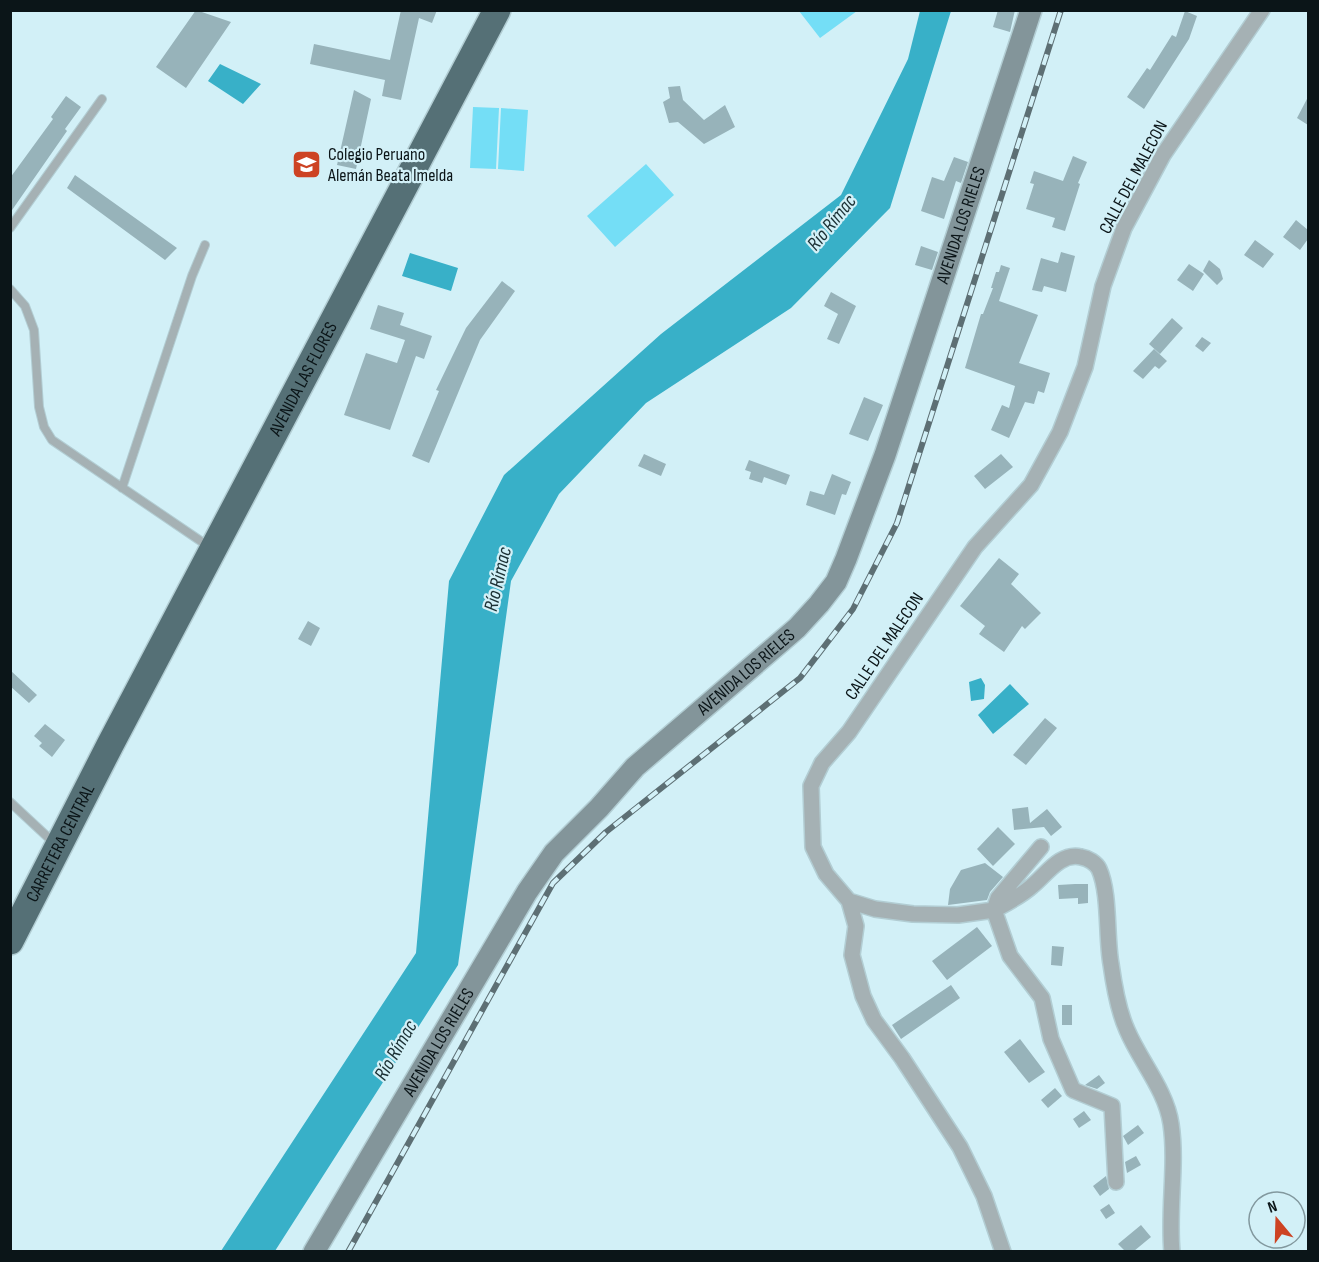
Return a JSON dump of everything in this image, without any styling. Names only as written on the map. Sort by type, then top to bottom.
[{"type":"highway","name":"AVENIDA LAS FLORES","points":[[103,742],[348,278],[480,10]]},
{"type":"highway","name":"AVENIDA LAS FLORES","points":[[348,278],[497,10]]},
{"type":"highway","name":"CARRETERA CENTRAL","points":[[10,941],[53,842],[103,742]]},
{"type":"highway","name":"CARRETERA CENTRAL","points":[[10,913],[53,842]]},
{"type":"street","name":"AVENIDA LOS RIELES","points":[[314,1251],[527,892],[554,853],[635,767],[797,628],[836,582],[885,456],[1031,10]]},
{"type":"street","name":"CALLE DEL MALECON","points":[[849,901],[825,874],[813,847],[811,786],[822,764],[849,732],[975,547],[1031,485],[1060,432],[1085,368],[1103,286],[1124,228],[1163,155],[1262,10]]},
{"type":"street","points":[[1041,847],[1002,894],[994,910],[1010,956],[1042,998],[1051,1040],[1073,1090],[1112,1106],[1116,1182]]},
{"type":"street","points":[[849,901],[875,909],[913,914],[965,914],[994,910],[1013,900],[1056,863],[1065,859],[1078,856],[1089,859],[1098,867],[1104,890],[1110,961],[1121,1015],[1132,1042],[1165,1103],[1171,1124],[1170,1231],[1172,1251]]},
{"type":"street","points":[[849,901],[856,926],[852,955],[863,996],[874,1020],[902,1058],[960,1147],[984,1196],[1003,1251]]},
{"type":"lane","points":[[10,228],[102,99]]},
{"type":"lane","points":[[122,488],[192,276],[205,245]]},
{"type":"lane","points":[[10,289],[25,306],[34,330],[39,407],[44,427],[52,440],[208,546]]},
{"type":"lane","points":[[10,802],[53,842]]},
{"type":"shaded area","points":[[799,11],[857,11],[820,38]]},
{"type":"shaded area","points":[[473,107],[499,108],[496,169],[470,168]]},
{"type":"shaded area","points":[[501,108],[528,110],[524,171],[498,169]]},
{"type":"shaded area","points":[[646,164],[674,195],[615,247],[587,216]]},
{"type":"water","name":"Río Rímac","points":[[920,11],[951,11],[890,208],[791,308],[646,403],[559,494],[511,581],[458,965],[275,1251],[221,1251],[416,953],[449,581],[504,475],[661,334],[841,195],[908,59]]},
{"type":"water","points":[[220,64],[261,84],[243,104],[208,81]]},
{"type":"water","points":[[410,253],[458,268],[451,291],[402,276]]},
{"type":"water","points":[[981,678],[985,685],[984,699],[971,701],[969,682]]},
{"type":"water","points":[[1010,684],[1029,704],[993,734],[978,715]]},
{"type":"building","points":[[196,10],[231,22],[186,88],[156,67]]},
{"type":"building","points":[[401,10],[437,10],[432,23],[419,18],[401,100],[382,96],[385,80],[310,64],[314,44],[390,60]]},
{"type":"building","points":[[998,10],[1015,10],[1010,32],[993,27]]},
{"type":"building","points":[[1185,11],[1197,16],[1189,39],[1144,109],[1127,97],[1147,68],[1150,70],[1172,35],[1176,37]]},
{"type":"building","points":[[680,86],[683,100],[704,120],[725,105],[735,127],[704,144],[678,122],[669,123],[663,102],[670,98],[668,87]]},
{"type":"building","points":[[354,90],[371,99],[356,169],[337,165]]},
{"type":"building","points":[[66,96],[81,107],[10,213],[10,178],[53,119],[51,117]]},
{"type":"building","points":[[1308,97],[1308,125],[1297,118]]},
{"type":"building","points":[[1073,156],[1087,162],[1078,183],[1080,184],[1065,231],[1052,227],[1055,218],[1026,209],[1034,184],[1030,183],[1034,171],[1063,181]]},
{"type":"building","points":[[954,157],[968,162],[961,183],[956,181],[944,219],[921,211],[932,177],[944,181]]},
{"type":"building","points":[[75,175],[177,248],[165,260],[67,188]]},
{"type":"building","points":[[1296,220],[1308,230],[1308,239],[1300,250],[1283,237]]},
{"type":"building","points":[[1255,240],[1274,254],[1263,268],[1244,255]]},
{"type":"building","points":[[921,246],[938,252],[932,270],[915,265]]},
{"type":"building","points":[[1061,252],[1075,256],[1066,292],[1044,286],[1042,292],[1032,290],[1041,258],[1058,263]]},
{"type":"building","points":[[1209,260],[1220,269],[1223,279],[1217,285],[1203,271]]},
{"type":"building","points":[[1189,264],[1204,274],[1193,291],[1177,280]]},
{"type":"building","points":[[1001,265],[1010,268],[999,301],[1038,315],[1019,363],[1050,373],[1044,393],[1038,391],[1034,404],[1025,402],[1009,438],[991,430],[1002,405],[1009,408],[1015,386],[965,368],[981,314],[983,314],[993,288],[991,288],[996,272],[999,272]]},
{"type":"building","points":[[502,281],[515,291],[480,340],[429,463],[412,456],[439,391],[436,390],[466,328]]},
{"type":"building","points":[[831,292],[856,306],[839,344],[827,339],[838,314],[824,306]]},
{"type":"building","points":[[378,305],[404,313],[400,325],[432,336],[424,359],[416,356],[390,430],[344,415],[366,353],[397,363],[405,340],[370,329]]},
{"type":"building","points":[[1172,318],[1183,328],[1160,354],[1149,344]]},
{"type":"building","points":[[1202,337],[1211,343],[1203,352],[1195,346]]},
{"type":"building","points":[[1154,349],[1167,361],[1159,369],[1155,366],[1143,379],[1133,371]]},
{"type":"building","points":[[864,397],[883,405],[868,441],[849,434]]},
{"type":"building","points":[[644,454],[666,464],[661,476],[638,466]]},
{"type":"building","points":[[1001,454],[1013,467],[985,489],[974,476]]},
{"type":"building","points":[[749,460],[790,475],[786,485],[764,477],[762,483],[749,479],[751,472],[745,470]]},
{"type":"building","points":[[832,474],[851,482],[846,495],[842,494],[835,515],[806,505],[810,491],[824,495]]},
{"type":"building","points":[[999,558],[1019,574],[1011,584],[1041,613],[1025,629],[1022,626],[1004,652],[979,634],[985,626],[960,606]]},
{"type":"building","points":[[308,621],[320,628],[311,646],[298,639]]},
{"type":"building","points":[[10,670],[37,695],[29,703],[10,686]]},
{"type":"building","points":[[1045,718],[1057,728],[1026,765],[1013,755]]},
{"type":"building","points":[[45,724],[65,740],[52,757],[39,746],[42,743],[34,736]]},
{"type":"building","points":[[1028,807],[1030,823],[1047,809],[1062,827],[1051,836],[1044,827],[1014,830],[1012,809]]},
{"type":"building","points":[[998,827],[1015,844],[993,866],[977,849]]},
{"type":"building","points":[[985,863],[1003,877],[990,892],[987,900],[948,905],[950,889],[961,870]]},
{"type":"building","points":[[1088,884],[1088,903],[1078,904],[1078,898],[1059,899],[1058,885]]},
{"type":"building","points":[[977,927],[992,946],[947,980],[932,961]]},
{"type":"building","points":[[1052,946],[1064,947],[1062,966],[1051,965]]},
{"type":"building","points":[[951,985],[960,998],[901,1039],[892,1025]]},
{"type":"building","points":[[1062,1005],[1072,1005],[1072,1025],[1062,1025]]},
{"type":"building","points":[[1020,1039],[1045,1072],[1029,1083],[1004,1052]]},
{"type":"building","points":[[1099,1075],[1105,1083],[1097,1089],[1085,1085]]},
{"type":"building","points":[[1055,1088],[1062,1096],[1048,1108],[1041,1100]]},
{"type":"building","points":[[1084,1111],[1091,1120],[1079,1128],[1073,1119]]},
{"type":"building","points":[[1138,1125],[1144,1133],[1128,1145],[1123,1136]]},
{"type":"building","points":[[1136,1156],[1141,1165],[1127,1173],[1125,1162]]},
{"type":"building","points":[[1106,1176],[1109,1189],[1100,1196],[1093,1186]]},
{"type":"building","points":[[1109,1204],[1115,1213],[1106,1219],[1100,1210]]},
{"type":"building","points":[[1141,1225],[1151,1237],[1134,1251],[1125,1251],[1118,1244]]},
{"type":"railway","points":[[348,1252],[553,883],[606,832],[800,678],[853,609],[897,523],[1061,10]]},
{"type":"place","name":"Colegio Peruano Alemán Beata Imelda","points":[[307,164]]}]
